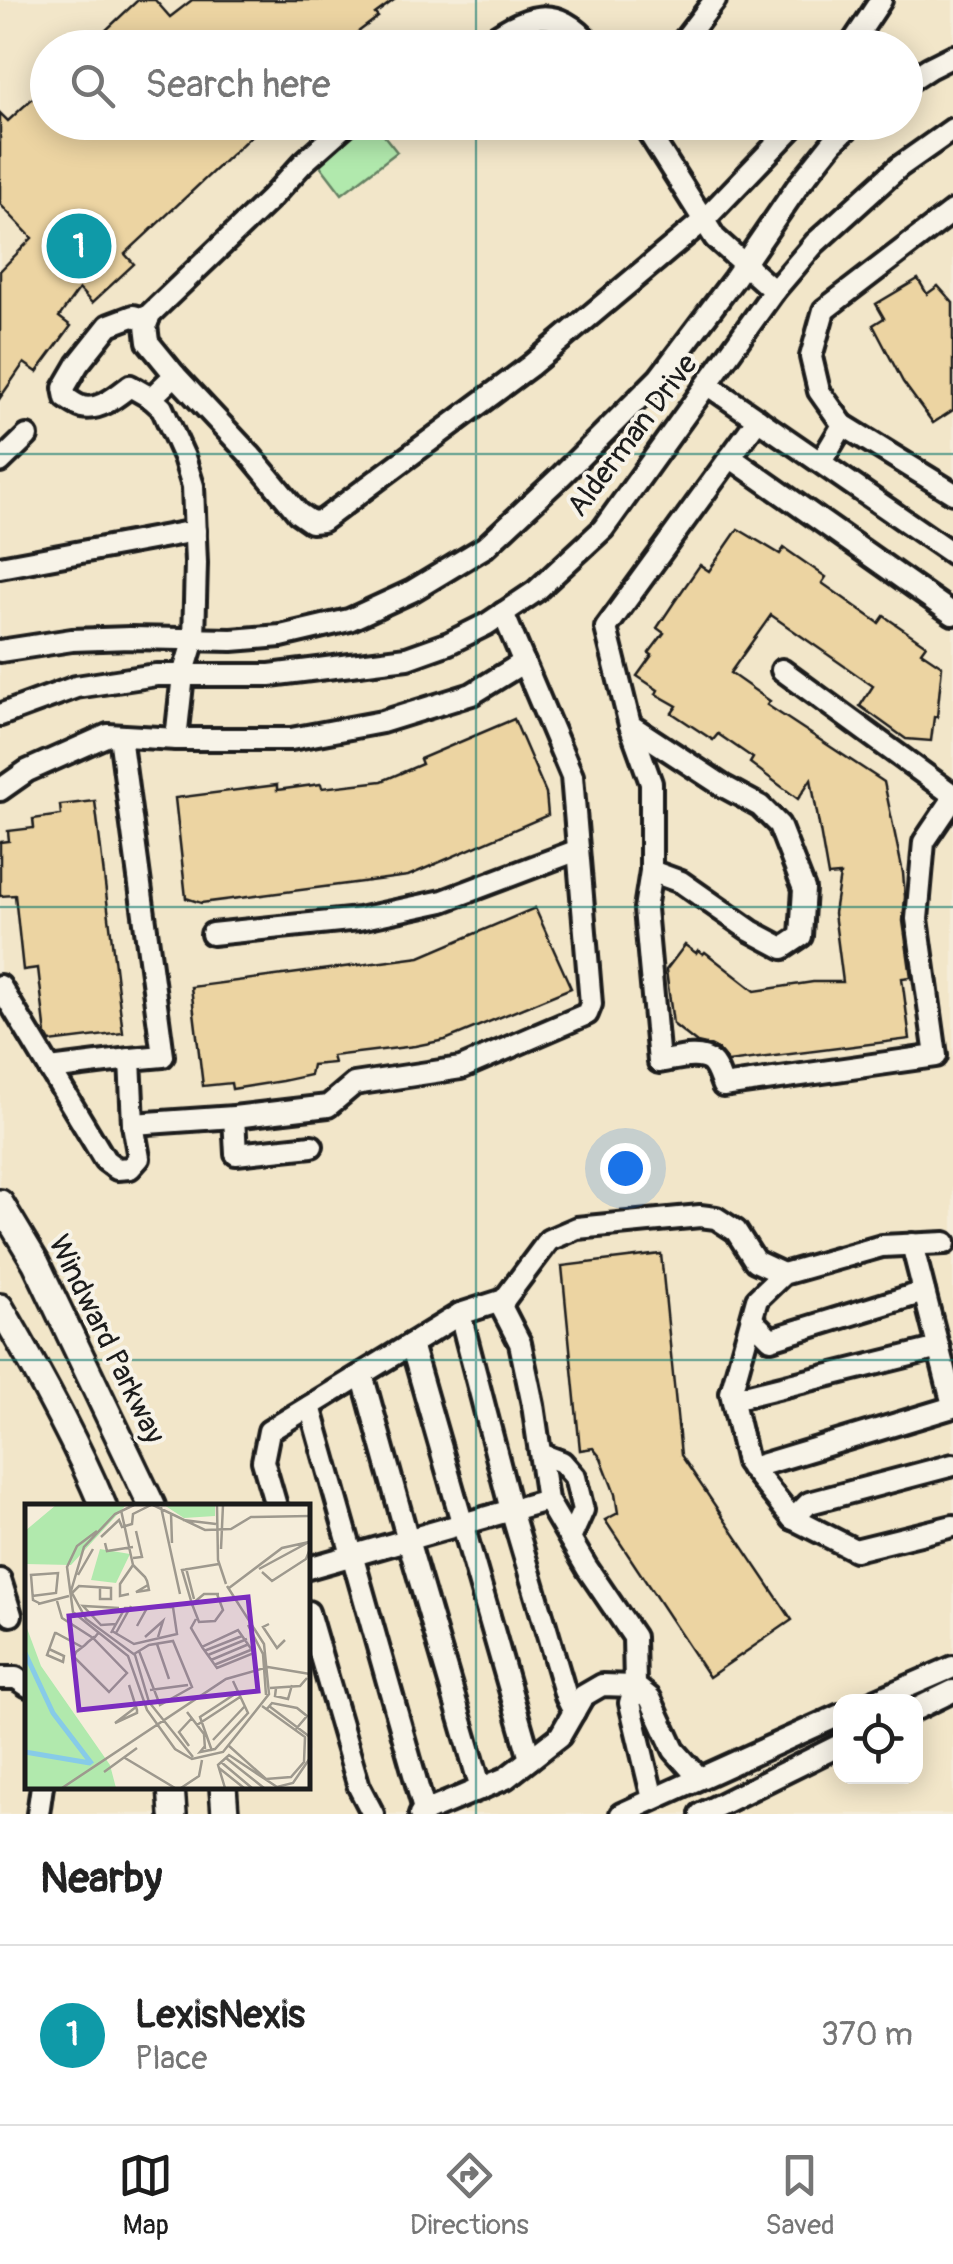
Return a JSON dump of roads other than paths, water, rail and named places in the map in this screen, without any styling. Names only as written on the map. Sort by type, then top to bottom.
[{"type":"main road","name":"Windward Parkway","points":[[0,1203],[36,1263],[151,1504]]},
{"type":"main road","points":[[0,1307],[84,1460],[101,1504]]},
{"type":"main road","points":[[171,1789],[173,1814]]},
{"type":"main road","points":[[223,1789],[225,1814]]},
{"type":"street","points":[[692,30],[715,0]]},
{"type":"street","points":[[861,30],[881,0]]},
{"type":"street","points":[[507,30],[538,11],[551,11],[570,18],[582,30]]},
{"type":"street","points":[[923,71],[953,56]]},
{"type":"street","name":"Alderman Drive","points":[[0,715],[76,687],[156,676],[270,675],[407,658],[448,643],[503,613],[536,591],[603,529],[774,291],[815,242],[899,167],[953,129]]},
{"type":"street","points":[[328,140],[150,314],[146,325],[148,342],[175,375],[298,513],[311,522],[322,521],[530,366],[704,220],[781,140]]},
{"type":"street","points":[[653,140],[716,238],[774,291]]},
{"type":"street","name":"Alderman Drive","points":[[0,651],[72,640],[232,640],[281,636],[349,620],[412,592],[484,548],[660,378],[835,140]]},
{"type":"street","points":[[953,211],[824,310],[811,357],[819,392],[843,425],[953,493]]},
{"type":"street","points":[[148,320],[133,316],[109,325],[78,364],[64,393],[82,407],[96,406],[113,400],[130,386],[162,408],[184,457],[193,486],[194,639],[183,675],[176,739]]},
{"type":"street","points":[[151,398],[175,375]]},
{"type":"street","points":[[708,384],[950,547]]},
{"type":"street","points":[[758,418],[606,628],[630,726],[651,784],[650,871],[645,909],[659,1062],[704,1058],[714,1064],[723,1086],[936,1056],[917,919],[924,842],[953,797],[782,670]]},
{"type":"street","points":[[821,462],[843,425]]},
{"type":"street","points":[[0,462],[27,436]]},
{"type":"street","points":[[730,457],[953,614]]},
{"type":"street","points":[[0,568],[195,531]]},
{"type":"street","points":[[134,1124],[328,1106],[354,1084],[461,1068],[588,1014],[591,1004],[572,776],[503,613]]},
{"type":"street","points":[[0,790],[27,770],[108,735],[291,739],[382,722],[472,694],[524,662]]},
{"type":"street","points":[[630,726],[760,806],[779,825],[804,889],[801,936],[783,948],[750,931],[681,882],[650,871]]},
{"type":"street","points":[[50,1069],[164,1056],[120,736]]},
{"type":"street","points":[[212,934],[358,918],[443,901],[578,850]]},
{"type":"street","points":[[0,986],[105,1160],[117,1168],[130,1168],[139,1158],[130,1060]]},
{"type":"street","points":[[234,1117],[236,1154],[312,1146]]},
{"type":"street","points":[[653,1799],[630,1703],[635,1686],[634,1637],[547,1500],[534,1406],[520,1343],[502,1308],[549,1240],[578,1228],[700,1216],[716,1218],[736,1231],[755,1261],[783,1274]]},
{"type":"street","points":[[751,1468],[953,1406],[912,1244]]},
{"type":"street","points":[[950,1244],[882,1246],[783,1274],[758,1299],[731,1392],[747,1462],[794,1519],[855,1550],[953,1526]]},
{"type":"street","points":[[752,1320],[771,1340],[924,1292]]},
{"type":"street","points":[[275,1504],[263,1462],[269,1431],[460,1314],[504,1300]]},
{"type":"street","points":[[460,1314],[511,1510],[574,1712]]},
{"type":"street","points":[[411,1344],[530,1759]]},
{"type":"street","points":[[732,1399],[938,1348]]},
{"type":"street","points":[[362,1374],[480,1789]]},
{"type":"street","points":[[310,1406],[422,1814],[506,1778],[560,1736],[583,1696],[602,1685],[635,1686],[650,1698],[674,1750],[700,1778]]},
{"type":"street","points":[[540,1454],[562,1462],[575,1477],[584,1510],[570,1539]]},
{"type":"street","points":[[794,1519],[809,1503],[953,1466]]},
{"type":"street","points":[[310,1567],[547,1500]]},
{"type":"street","points":[[0,1580],[13,1615]]},
{"type":"street","points":[[310,1619],[360,1787],[372,1814]]},
{"type":"street","points":[[891,1694],[953,1667]]},
{"type":"street","points":[[923,1706],[953,1691]]},
{"type":"street","points":[[621,1814],[833,1718]]},
{"type":"street","points":[[704,1813],[833,1748]]},
{"type":"street","points":[[38,1814],[42,1789]]},
{"type":"place","name":"LexisNexis","points":[[79,246]]}]
